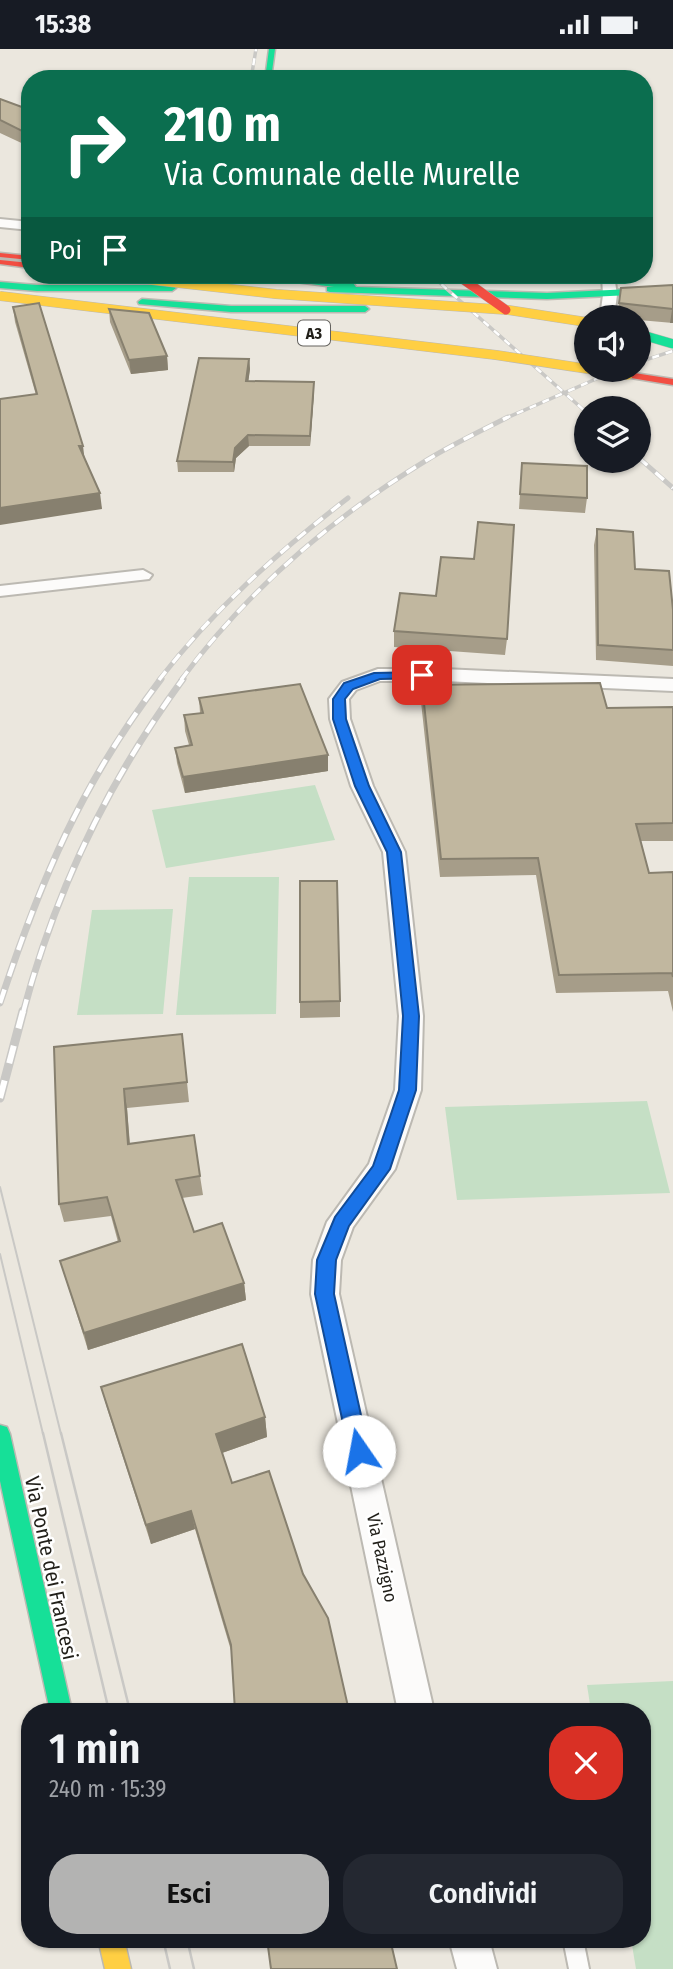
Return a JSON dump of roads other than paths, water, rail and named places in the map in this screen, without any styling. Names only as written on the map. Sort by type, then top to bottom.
[{"type":"main road","points":[[269,70],[272,49]]},
{"type":"main road","points":[[281,70],[284,49]]},
{"type":"main road","points":[[0,241],[21,243]]},
{"type":"main road","points":[[0,248],[21,250]]},
{"type":"main road","points":[[0,255],[21,257]]},
{"type":"main road","points":[[0,262],[21,264]]},
{"type":"main road","name":"A3","points":[[0,278],[21,281]]},
{"type":"main road","name":"A3","points":[[50,284],[333,318],[574,365]]},
{"type":"main road","name":"A3","points":[[186,284],[289,296],[508,310],[574,320]]},
{"type":"main road","points":[[269,284],[326,289],[515,296],[610,295],[673,290]]},
{"type":"main road","points":[[324,284],[384,291]]},
{"type":"main road","name":"A3","points":[[359,284],[503,304],[574,319]]},
{"type":"main road","points":[[469,284],[501,307],[554,335]]},
{"type":"main road","points":[[485,284],[521,310],[574,334]]},
{"type":"main road","points":[[0,286],[157,304],[231,309],[449,311]]},
{"type":"main road","points":[[0,286],[257,291],[574,327]]},
{"type":"main road","name":"A3","points":[[0,296],[574,363]]},
{"type":"main road","points":[[651,333],[673,332]]},
{"type":"main road","points":[[651,338],[673,344]]},
{"type":"main road","name":"A3","points":[[651,370],[673,371]]},
{"type":"main road","name":"A3","points":[[651,375],[673,382]]},
{"type":"main road","name":"Via Ponte dei Francesi","points":[[0,1434],[59,1703]]},
{"type":"main road","points":[[113,1948],[117,1969]]},
{"type":"street","points":[[0,223],[21,225]]},
{"type":"street","points":[[609,284],[609,305]]},
{"type":"street","points":[[0,591],[143,575]]},
{"type":"street","name":"Via Pazzigno","points":[[414,1703],[325,1294],[327,1260],[341,1222],[381,1169],[408,1090],[411,1016],[394,852],[362,786],[340,719],[339,699],[349,686],[378,675],[673,685]]},
{"type":"street","points":[[471,1948],[477,1969]]},
{"type":"lane","points":[[575,1948],[579,1969]]},
{"type":"tram line","points":[[0,1187],[61,1434]]},
{"type":"tram line","points":[[0,1254],[43,1434]]},
{"type":"tram line","points":[[43,1433],[107,1703]]},
{"type":"tram line","points":[[61,1433],[128,1703]]},
{"type":"tram line","points":[[165,1948],[170,1969]]},
{"type":"tram line","points":[[189,1948],[194,1969]]},
{"type":"railway","points":[[252,70],[256,49]]},
{"type":"railway","points":[[441,284],[564,393]]},
{"type":"railway","points":[[651,358],[673,351]]},
{"type":"railway","points":[[564,393],[589,382]]},
{"type":"railway","points":[[505,419],[564,393]]},
{"type":"railway","points":[[564,393],[574,401]]},
{"type":"railway","points":[[181,680],[234,616],[263,586],[325,531],[427,460],[505,419]]},
{"type":"railway","points":[[651,469],[673,488]]},
{"type":"railway","points":[[159,680],[201,630],[247,583],[348,498]]},
{"type":"railway","points":[[0,1003],[31,915],[66,834],[108,756],[161,679]]},
{"type":"railway","points":[[23,1013],[51,924],[87,838],[131,757],[183,679]]},
{"type":"railway","points":[[0,1098],[23,1011]]}]
